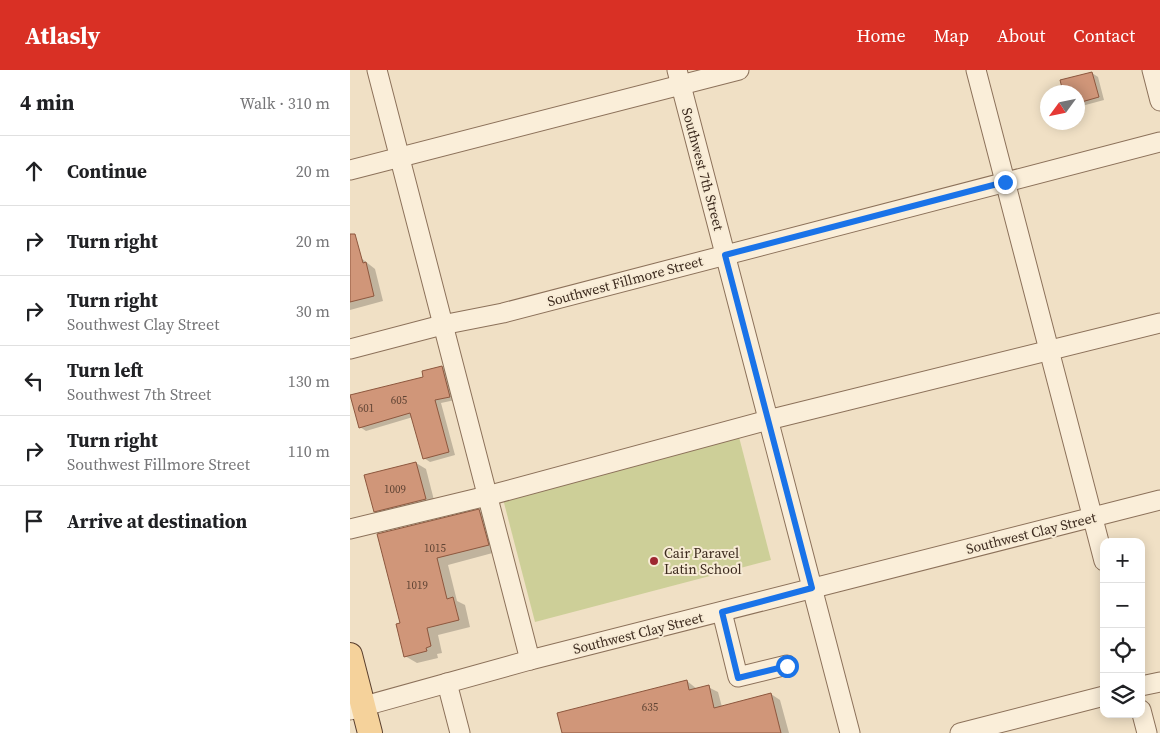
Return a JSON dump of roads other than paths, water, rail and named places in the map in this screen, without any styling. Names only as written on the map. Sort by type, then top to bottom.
[{"type":"main road","points":[[350,655],[357,708],[370,733]]},
{"type":"street","points":[[378,70],[442,326],[530,660]]},
{"type":"street","points":[[350,170],[679,78],[739,70]]},
{"type":"street","points":[[976,70],[1100,544]]},
{"type":"street","points":[[1152,70],[1160,101]]},
{"type":"street","name":"Southwest 7th Street","points":[[679,78],[850,733]]},
{"type":"street","name":"Southwest Fillmore Street","points":[[350,349],[503,313],[1160,142]]},
{"type":"street","points":[[350,530],[487,496],[768,420],[1160,323]]},
{"type":"street","name":"Southwest Clay Street","points":[[357,708],[530,660],[1160,500]]},
{"type":"street","points":[[722,612],[738,678],[787,666]]},
{"type":"street","points":[[1145,685],[1160,682]]},
{"type":"street","points":[[447,684],[460,733]]},
{"type":"street","points":[[960,733],[1100,697]]},
{"type":"street","points":[[1143,718],[1147,733]]},
{"type":"place","name":"Cair Paravel Latin School","points":[[654,561]]}]
